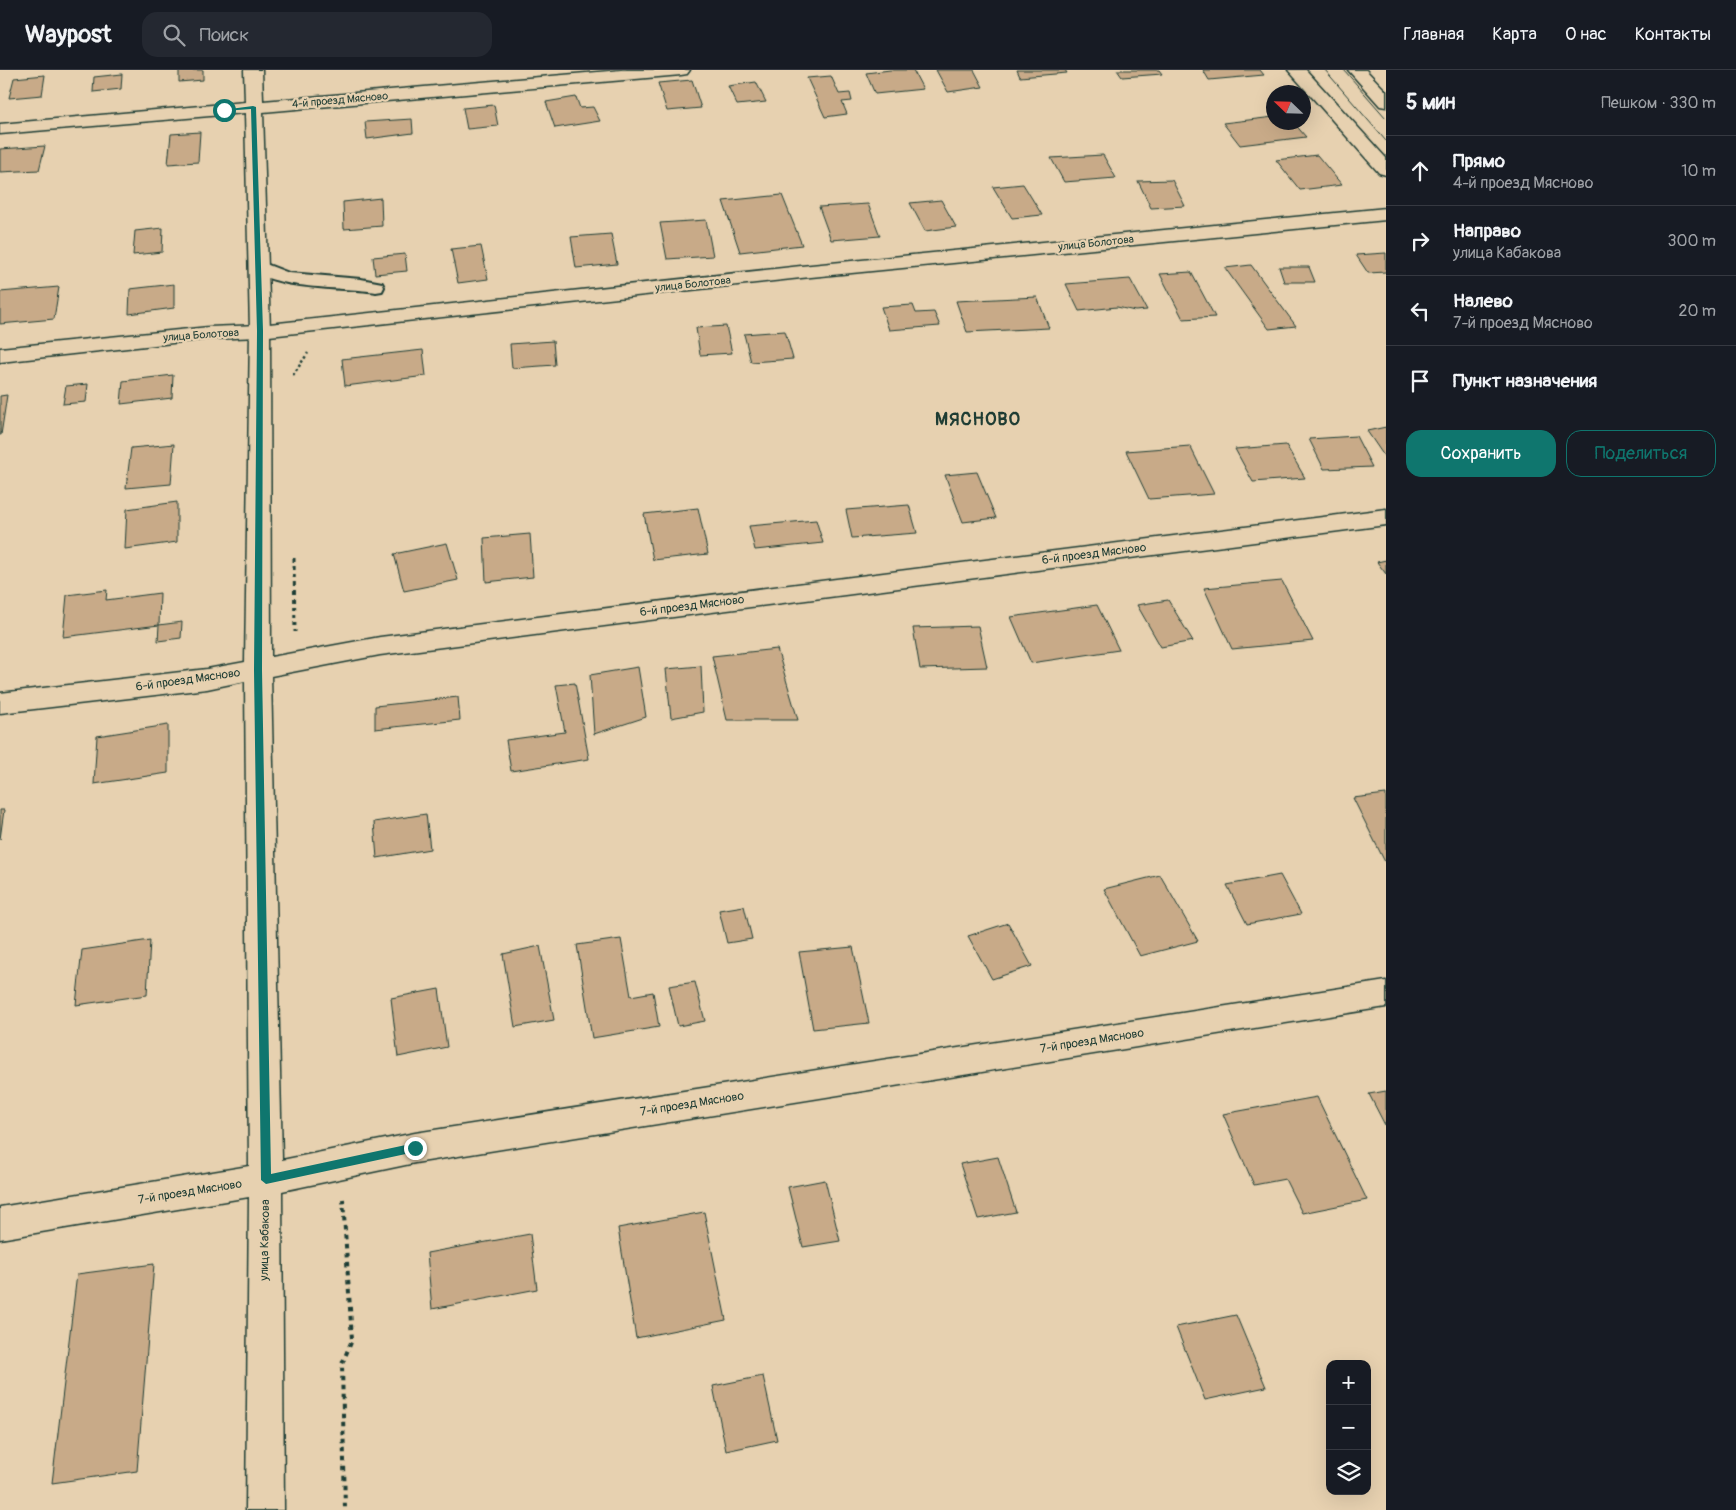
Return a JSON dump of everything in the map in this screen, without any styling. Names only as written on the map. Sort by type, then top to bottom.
[{"type":"street","name":"улица Кабакова","points":[[253,70],[260,331],[258,670],[266,1180],[264,1343],[265,1510]]},
{"type":"street","name":"4-й проезд Мясново","points":[[0,129],[681,70]]},
{"type":"street","points":[[1297,70],[1386,169]]},
{"type":"street","points":[[1357,70],[1386,102]]},
{"type":"street","name":"улица Болотова","points":[[0,355],[209,334],[260,331],[801,272],[1386,214]]},
{"type":"street","name":"6-й проезд Мясново","points":[[0,703],[207,679],[380,646],[1386,517]]},
{"type":"street","name":"7-й проезд Мясново","points":[[0,1223],[266,1180],[415,1148],[1386,994]]},
{"type":"lane","points":[[258,266],[271,274],[287,278],[376,287]]},
{"type":"path","points":[[292,376],[300,362],[310,351]]},
{"type":"path","points":[[294,554],[296,663]]},
{"type":"path","points":[[341,1163],[352,1340],[342,1364],[345,1510]]},
{"type":"building","points":[[179,70],[203,70],[203,80],[179,82]]},
{"type":"building","points":[[913,70],[923,89],[875,94],[866,73]]},
{"type":"building","points":[[936,70],[974,70],[983,87],[948,92]]},
{"type":"building","points":[[1017,70],[1065,70],[1067,73],[1020,77]]},
{"type":"building","points":[[1117,70],[1159,70],[1162,74],[1122,77]]},
{"type":"building","points":[[1203,70],[1260,70],[1264,75],[1209,80]]},
{"type":"building","points":[[122,74],[121,89],[93,92],[94,77]]},
{"type":"building","points":[[45,75],[42,95],[9,98],[14,78]]},
{"type":"building","points":[[831,76],[839,94],[850,93],[852,101],[842,102],[847,114],[825,117],[807,78]]},
{"type":"building","points":[[692,80],[701,108],[667,111],[658,83]]},
{"type":"building","points":[[756,82],[766,102],[737,105],[728,86]]},
{"type":"building","points":[[576,97],[580,108],[593,107],[600,121],[555,128],[546,102]]},
{"type":"building","points":[[494,105],[498,126],[467,129],[463,108]]},
{"type":"building","points":[[1266,118],[1266,130],[1300,130],[1306,137],[1240,145],[1223,123]]},
{"type":"building","points":[[412,119],[413,133],[367,139],[365,122]]},
{"type":"building","points":[[200,132],[198,162],[168,164],[171,134]]},
{"type":"building","points":[[45,146],[39,170],[0,172],[0,149]]},
{"type":"building","points":[[1103,155],[1116,178],[1064,182],[1051,158]]},
{"type":"building","points":[[1317,155],[1342,185],[1300,190],[1276,160]]},
{"type":"building","points":[[1172,180],[1185,206],[1151,208],[1138,181]]},
{"type":"building","points":[[1023,184],[1042,215],[1012,218],[993,187]]},
{"type":"building","points":[[782,195],[802,245],[740,252],[723,201]]},
{"type":"building","points":[[381,198],[382,226],[344,229],[343,202]]},
{"type":"building","points":[[941,200],[956,227],[925,231],[910,203]]},
{"type":"building","points":[[868,204],[880,236],[831,240],[819,207]]},
{"type":"building","points":[[706,220],[713,256],[667,259],[660,223]]},
{"type":"building","points":[[163,228],[162,252],[133,255],[135,231]]},
{"type":"building","points":[[611,234],[617,264],[576,268],[571,237]]},
{"type":"building","points":[[481,246],[488,279],[458,283],[451,249]]},
{"type":"building","points":[[1386,253],[1386,272],[1368,273],[1356,255]]},
{"type":"building","points":[[405,254],[407,271],[375,274],[373,257]]},
{"type":"building","points":[[1251,265],[1296,326],[1269,329],[1225,268]]},
{"type":"building","points":[[1279,267],[1309,267],[1315,282],[1284,282]]},
{"type":"building","points":[[1191,272],[1215,317],[1183,319],[1160,274]]},
{"type":"building","points":[[1130,279],[1147,310],[1135,311],[1117,307],[1079,311],[1066,284]]},
{"type":"building","points":[[174,284],[174,308],[129,314],[130,289]]},
{"type":"building","points":[[59,287],[54,319],[0,324],[0,292]]},
{"type":"building","points":[[1037,297],[1049,328],[967,332],[956,301]]},
{"type":"building","points":[[913,305],[916,313],[934,312],[940,326],[889,330],[881,307]]},
{"type":"building","points":[[726,326],[732,353],[700,355],[696,328]]},
{"type":"building","points":[[785,331],[793,359],[751,362],[744,334]]},
{"type":"building","points":[[553,341],[555,365],[512,368],[510,344]]},
{"type":"building","points":[[423,350],[426,376],[345,386],[342,359]]},
{"type":"building","points":[[173,375],[172,398],[121,404],[123,381]]},
{"type":"building","points":[[88,384],[86,402],[63,404],[66,386]]},
{"type":"building","points":[[7,395],[1,435],[0,435],[0,396]]},
{"type":"building","points":[[1386,427],[1386,459],[1367,431]]},
{"type":"building","points":[[1356,436],[1372,467],[1324,469],[1309,439]]},
{"type":"building","points":[[174,444],[171,484],[126,488],[131,448]]},
{"type":"building","points":[[1286,445],[1305,478],[1253,482],[1235,449]]},
{"type":"building","points":[[1190,446],[1214,494],[1149,499],[1126,451]]},
{"type":"building","points":[[977,472],[996,518],[963,522],[945,475]]},
{"type":"building","points":[[177,502],[177,542],[125,549],[127,509]]},
{"type":"building","points":[[909,505],[917,533],[852,538],[846,510]]},
{"type":"building","points":[[698,508],[708,554],[653,560],[644,514]]},
{"type":"building","points":[[816,520],[823,543],[755,550],[749,526]]},
{"type":"building","points":[[530,534],[533,577],[486,582],[484,538]]},
{"type":"building","points":[[447,543],[458,580],[404,591],[394,554]]},
{"type":"building","points":[[1386,560],[1386,574],[1377,562]]},
{"type":"building","points":[[1282,581],[1313,641],[1232,649],[1204,588]]},
{"type":"building","points":[[107,590],[106,600],[160,593],[159,625],[63,637],[67,595]]},
{"type":"building","points":[[1168,600],[1193,641],[1161,647],[1137,605]]},
{"type":"building","points":[[1097,605],[1119,650],[1031,663],[1011,617]]},
{"type":"building","points":[[182,622],[181,638],[158,641],[159,625]]},
{"type":"building","points":[[978,626],[987,667],[920,669],[913,628]]},
{"type":"building","points":[[777,649],[798,720],[727,720],[712,656]]},
{"type":"building","points":[[701,666],[703,712],[671,718],[666,669]]},
{"type":"building","points":[[638,667],[646,717],[594,734],[590,675]]},
{"type":"building","points":[[575,683],[589,759],[511,771],[506,740],[565,732],[556,685]]},
{"type":"building","points":[[458,697],[460,720],[375,729],[375,706]]},
{"type":"building","points":[[168,725],[168,773],[94,784],[97,736]]},
{"type":"building","points":[[1386,794],[1386,864],[1353,798]]},
{"type":"building","points":[[0,810],[4,810],[0,839]]},
{"type":"building","points":[[426,814],[430,849],[377,858],[374,822]]},
{"type":"building","points":[[1160,875],[1198,941],[1140,956],[1104,889]]},
{"type":"building","points":[[1280,875],[1301,914],[1247,924],[1227,885]]},
{"type":"building","points":[[744,906],[752,939],[727,943],[719,910]]},
{"type":"building","points":[[1008,923],[1032,966],[992,979],[968,936]]},
{"type":"building","points":[[621,939],[631,996],[653,992],[659,1027],[592,1038],[577,945]]},
{"type":"building","points":[[150,940],[147,995],[76,1005],[82,950]]},
{"type":"building","points":[[540,946],[554,1020],[515,1027],[503,954]]},
{"type":"building","points":[[853,947],[869,1023],[813,1029],[799,952]]},
{"type":"building","points":[[695,982],[705,1021],[678,1026],[669,986]]},
{"type":"building","points":[[439,989],[447,1047],[398,1057],[391,998]]},
{"type":"building","points":[[1386,1091],[1386,1127],[1369,1094]]},
{"type":"building","points":[[1317,1097],[1367,1200],[1302,1213],[1285,1179],[1254,1185],[1223,1114]]},
{"type":"building","points":[[998,1157],[1016,1212],[978,1219],[960,1164]]},
{"type":"building","points":[[825,1180],[840,1241],[803,1247],[788,1187]]},
{"type":"building","points":[[704,1212],[726,1320],[636,1338],[618,1228]]},
{"type":"building","points":[[530,1234],[537,1289],[432,1309],[427,1253]]},
{"type":"building","points":[[154,1264],[137,1471],[52,1483],[77,1274]]},
{"type":"building","points":[[1236,1315],[1266,1387],[1205,1400],[1176,1327]]},
{"type":"building","points":[[763,1376],[777,1440],[726,1451],[713,1386]]},
{"type":"tram line","points":[[1325,70],[1386,141]]},
{"type":"tram line","points":[[1344,70],[1386,118]]},
{"type":"district","name":"МЯСНОВО","points":[[978,419]]},
{"type":"route","points":[[224,110],[253,107],[260,331],[258,670],[263,1097],[266,1180],[415,1148]]}]
